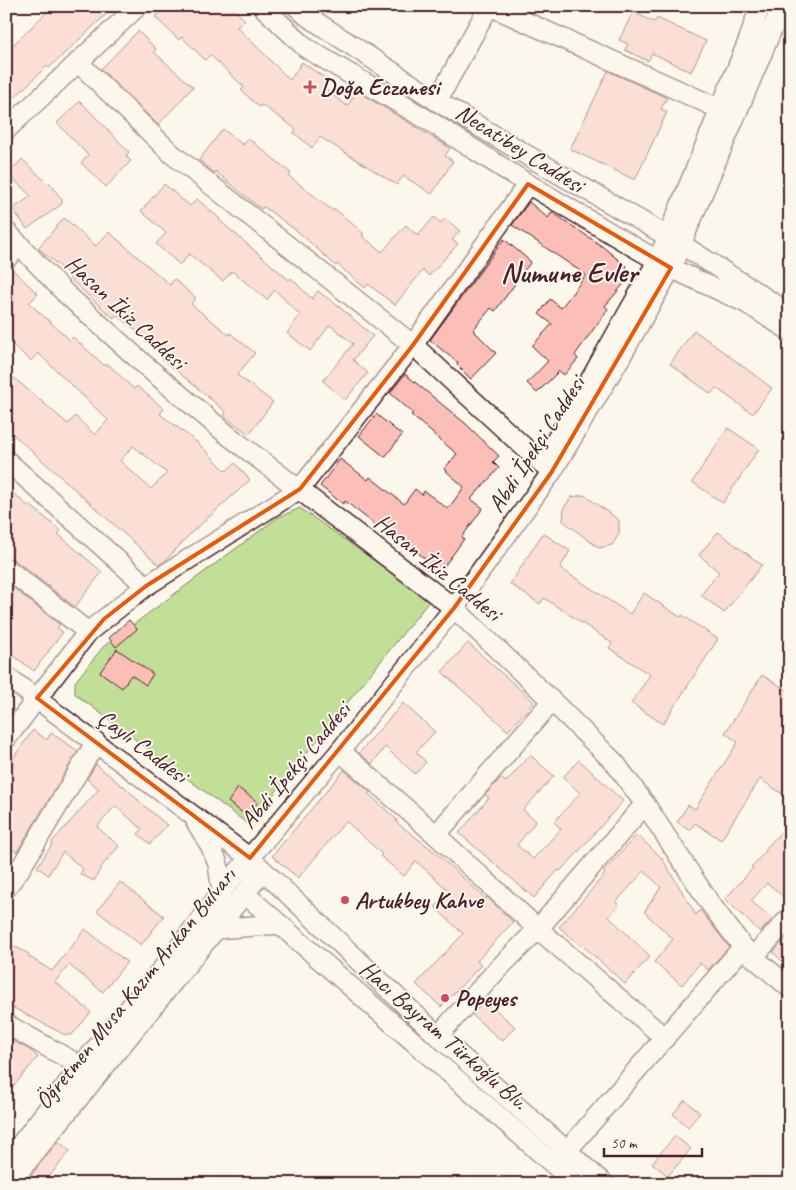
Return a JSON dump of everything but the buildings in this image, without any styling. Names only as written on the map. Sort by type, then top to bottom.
[{"type":"street","points":[[6,130],[138,6]]},
{"type":"street","name":"Necatibey Caddesi","points":[[262,6],[306,48],[431,122],[528,184],[664,264],[746,303],[790,331]]},
{"type":"street","name":"Necatibey Caddesi","points":[[296,6],[307,16],[437,101],[674,240],[790,314]]},
{"type":"street","points":[[437,101],[490,6],[720,108]]},
{"type":"street","points":[[674,240],[720,108],[750,39],[760,6]]},
{"type":"street","points":[[664,264],[782,6]]},
{"type":"street","points":[[78,62],[172,154],[413,345],[547,468]]},
{"type":"street","points":[[6,739],[88,632],[146,586],[300,489],[413,345],[528,184]]},
{"type":"street","name":"Hasan İkiz Caddesi","points":[[6,231],[65,293],[147,367],[229,436],[454,608],[552,702],[615,763],[645,804],[708,902],[748,952],[790,988]]},
{"type":"street","points":[[6,259],[20,245]]},
{"type":"street","name":"Abdi İpekçi Caddesi","points":[[256,865],[340,751],[454,608],[547,468],[664,264]]},
{"type":"street","points":[[6,460],[146,586]]},
{"type":"street","points":[[6,568],[88,632]]},
{"type":"street","name":"Çaylı Caddesi","points":[[6,676],[190,813],[256,865]]},
{"type":"street","points":[[436,835],[552,702]]},
{"type":"street","points":[[6,888],[13,864],[96,742]]},
{"type":"street","points":[[340,751],[436,835],[538,929],[665,1038]]},
{"type":"street","points":[[438,1036],[497,970],[538,929],[645,804]]},
{"type":"street","points":[[190,813],[210,845],[218,864],[222,892]]},
{"type":"street","name":"Öğretmen Musa Kazım Arıkan Bulvarı","points":[[9,1184],[89,1070],[222,892],[256,865]]},
{"type":"street","name":"Öğretmen Musa Kazım Arıkan Bulvarı","points":[[6,1163],[216,929],[245,894],[256,865]]},
{"type":"street","name":"Hacı Bayram Türkoğlu Blv.","points":[[256,865],[438,1036],[561,1158],[576,1184]]},
{"type":"street","name":"Hacı Bayram Türkoğlu Blv.","points":[[245,894],[561,1158],[604,1184]]},
{"type":"street","points":[[561,1158],[665,1038],[748,952],[790,917]]},
{"type":"street","points":[[216,929],[279,924]]},
{"type":"street","points":[[6,1024],[89,1070]]},
{"type":"highlighted area","points":[[528,184],[671,268],[551,473],[454,608],[250,858],[37,698],[104,619],[146,586],[300,489],[413,345]]},
{"type":"green space","points":[[300,508],[430,600],[249,825],[75,694],[75,682],[103,647],[277,518]]},
{"type":"place","name":"Doğa Eczanesi","points":[[310,87]]},
{"type":"place","name":"Artukbey Kahve","points":[[345,900]]},
{"type":"place","name":"Popeyes","points":[[445,998]]},
{"type":"district","name":"Numune Evler","points":[[569,272]]}]
